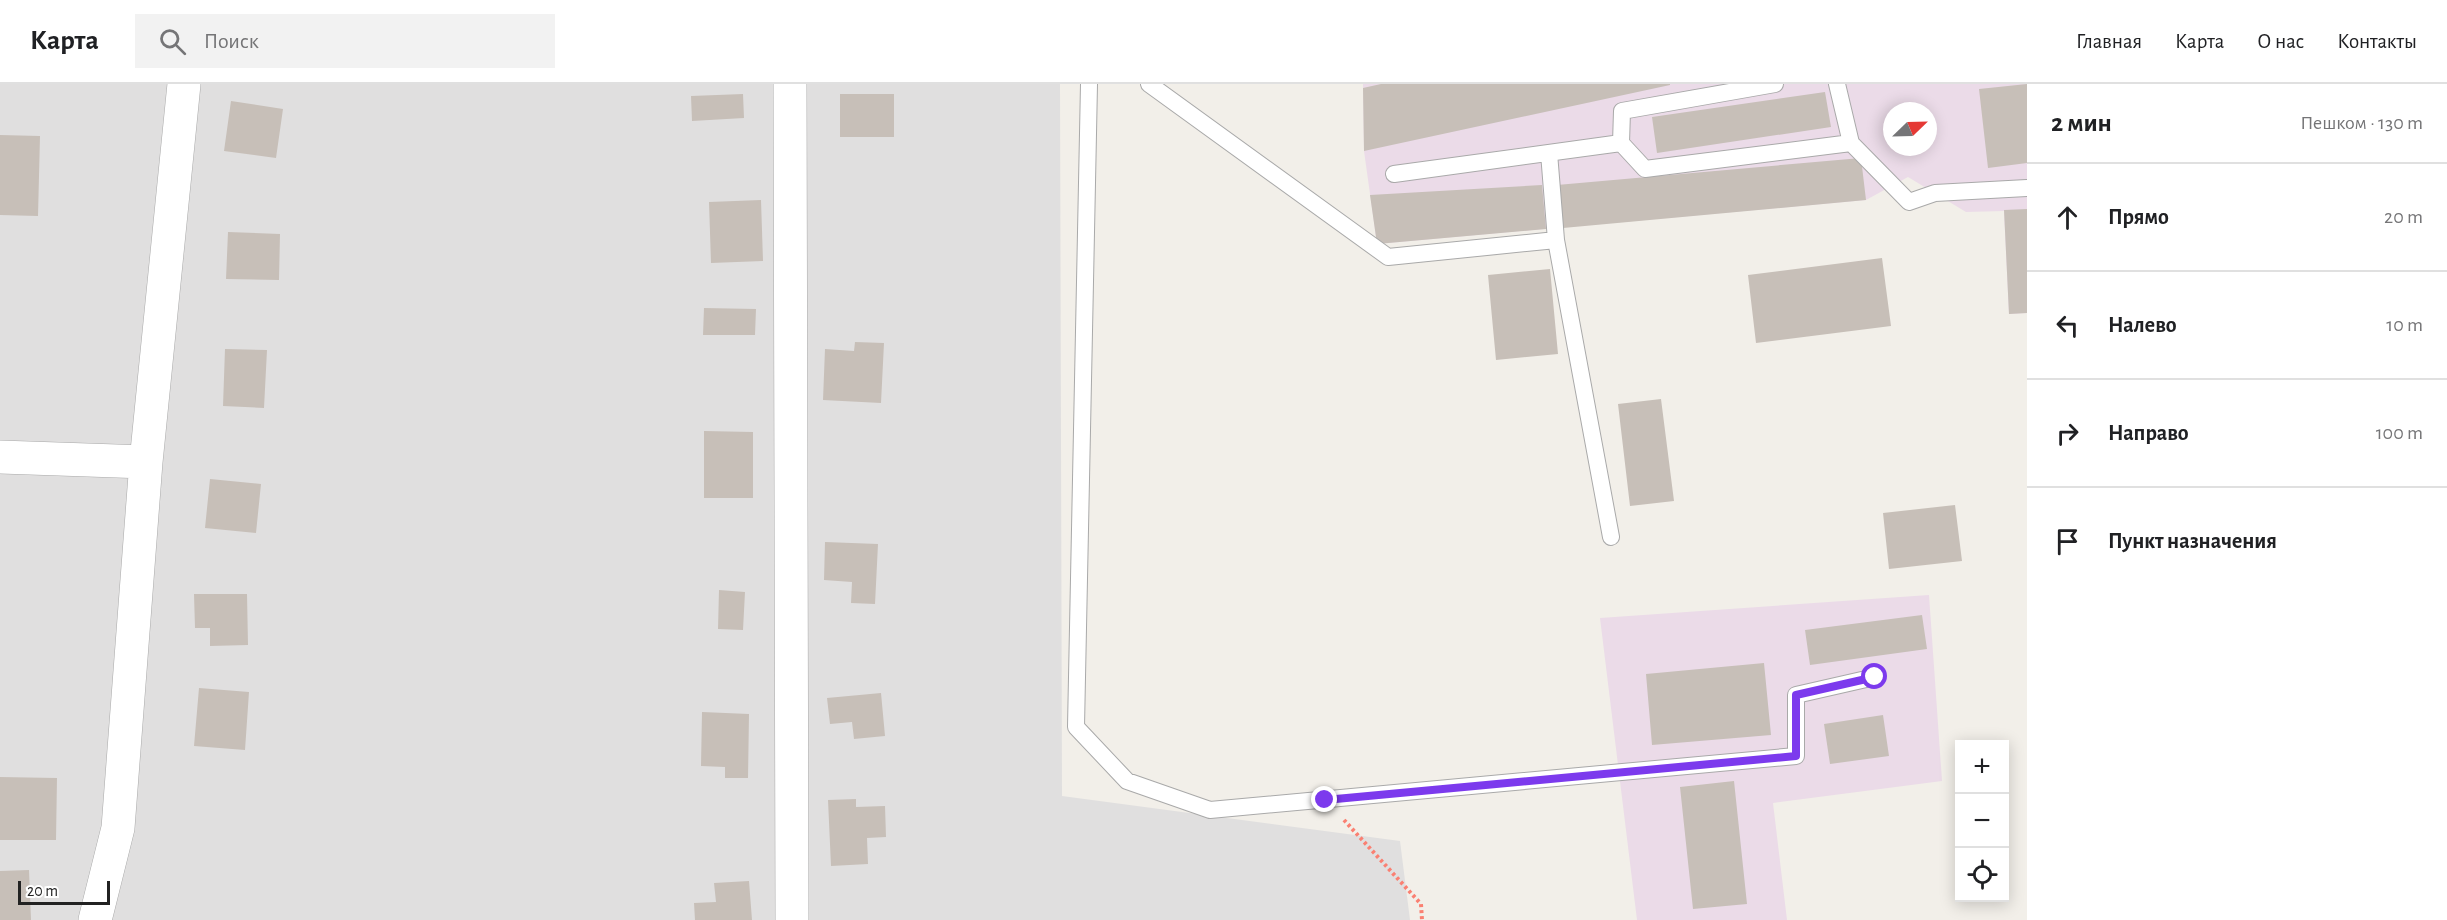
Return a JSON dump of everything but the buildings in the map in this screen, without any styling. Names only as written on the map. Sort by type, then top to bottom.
[{"type":"street","points":[[96,919],[118,828],[146,462],[184,84]]},
{"type":"street","points":[[790,84],[792,920]]},
{"type":"street","points":[[0,457],[146,462]]},
{"type":"lane","points":[[1089,84],[1076,727],[1127,781],[1210,810],[1796,756],[1796,695],[1875,677]]},
{"type":"lane","points":[[1149,84],[1388,257],[1557,240]]},
{"type":"lane","points":[[1775,84],[1622,111],[1621,143],[1645,169],[1851,143]]},
{"type":"lane","points":[[1837,84],[1851,143],[1909,202],[1935,193],[2027,188]]},
{"type":"lane","points":[[1394,174],[1621,143]]},
{"type":"lane","points":[[1549,153],[1557,240],[1611,537]]},
{"type":"path","points":[[1325,800],[1421,904],[1422,920]]},
{"type":"shaded area","points":[[0,84],[1060,84],[1062,796],[1400,841],[1410,920],[0,920]]},
{"type":"shaded area","points":[[1363,84],[2027,84],[2027,313],[2009,314],[2004,211],[1966,212],[1908,177],[1866,200],[1377,244],[1364,151]]},
{"type":"shaded area","points":[[1929,595],[1942,781],[1773,803],[1787,920],[1637,920],[1600,618]]},
{"type":"route","points":[[1325,800],[1796,756],[1796,695],[1875,677]]}]
